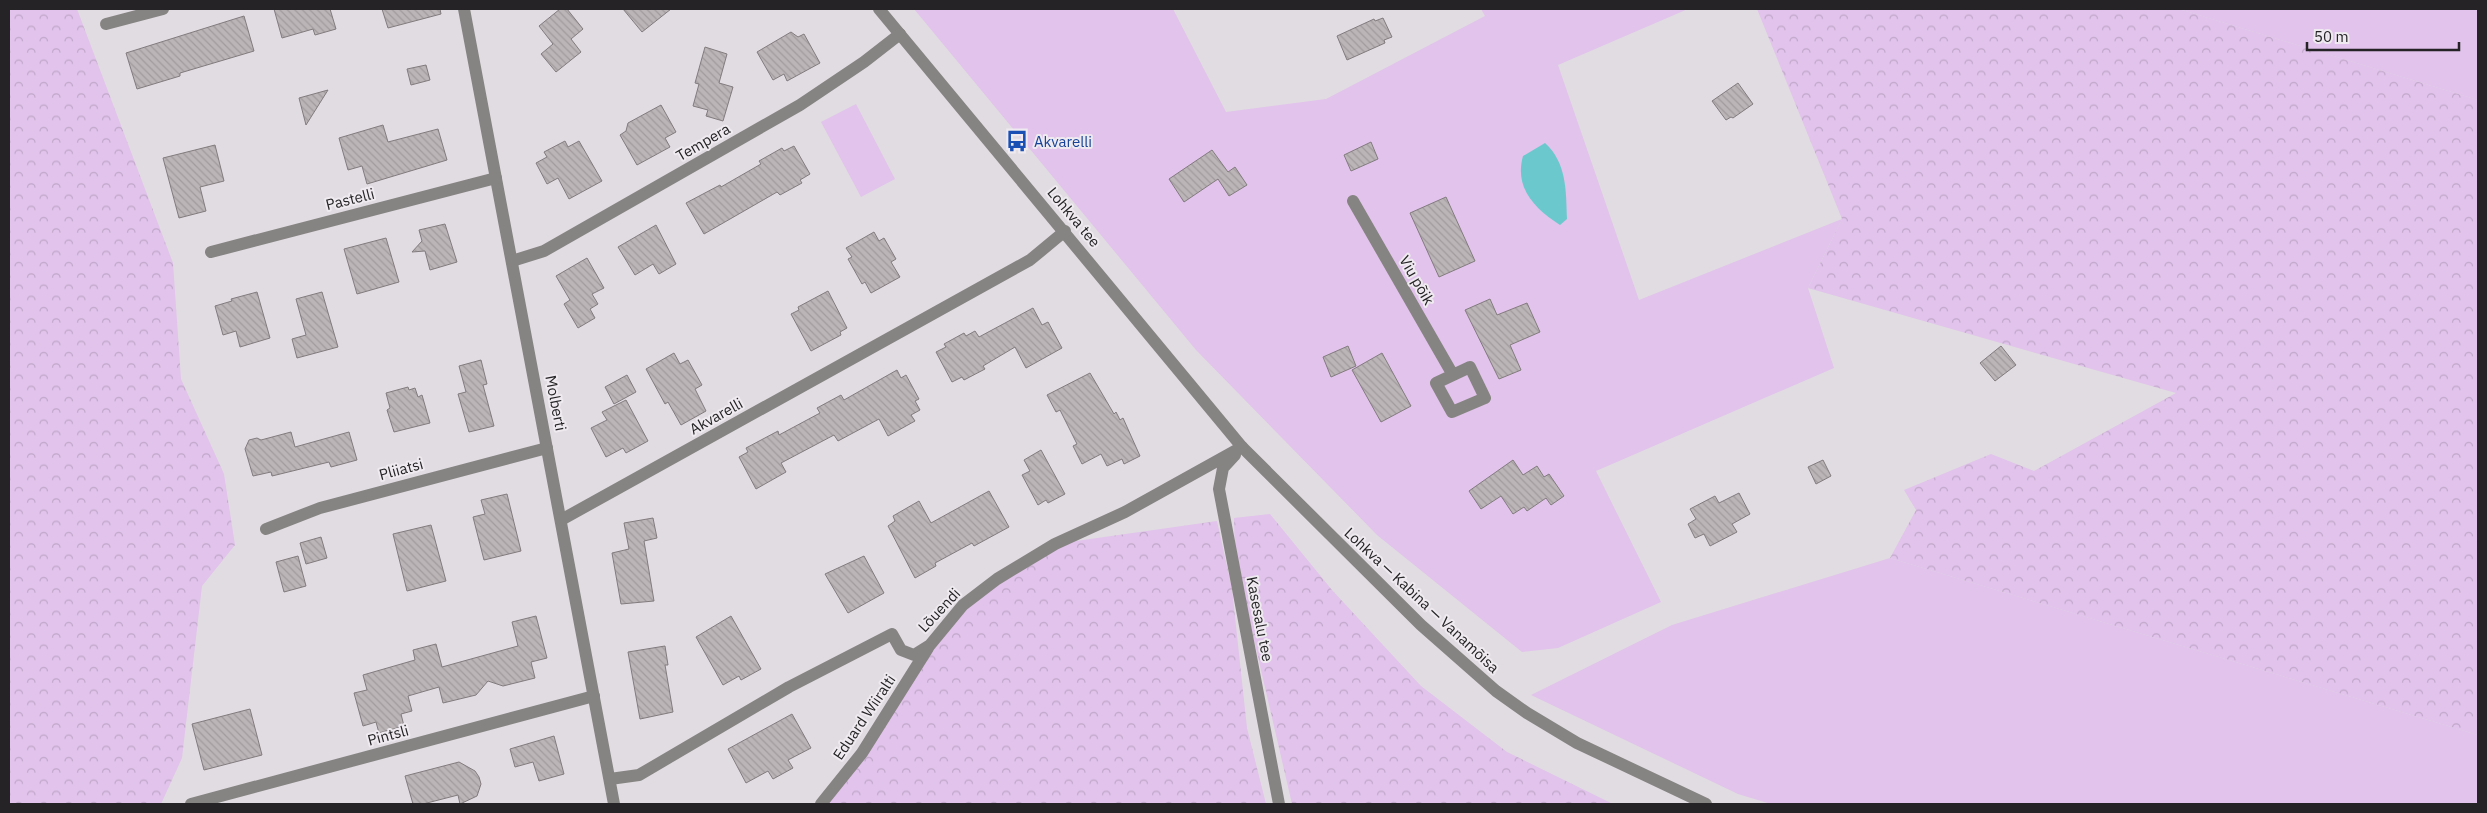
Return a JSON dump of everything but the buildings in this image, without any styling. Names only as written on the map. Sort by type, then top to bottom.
[{"type":"street","points":[[106,24],[163,9]]},
{"type":"street","name":"Molberti","points":[[464,9],[614,804]]},
{"type":"street","name":"Lohkva tee","points":[[879,9],[1242,447]]},
{"type":"street","name":"Tempera","points":[[512,261],[544,251],[800,105],[864,62],[900,34]]},
{"type":"street","name":"Pastelli","points":[[211,252],[496,178]]},
{"type":"street","name":"Viu põik","points":[[1353,201],[1453,375]]},
{"type":"street","name":"Akvarelli","points":[[561,520],[1030,260],[1065,232]]},
{"type":"street","name":"Lõuendi","points":[[610,779],[638,775],[789,687],[892,634],[901,650],[914,655],[930,645],[963,605],[997,579],[1055,544],[1125,512],[1242,447]]},
{"type":"street","name":"Kasesalu tee","points":[[1242,447],[1223,468],[1219,488],[1279,804]]},
{"type":"street","name":"Lohkva — Kabina — Vanamõisa","points":[[1242,447],[1421,625],[1496,691],[1576,744],[1706,804]]},
{"type":"street","name":"Pliiatsi","points":[[266,530],[320,508],[547,448]]},
{"type":"street","name":"Eduard Wiiralti","points":[[821,804],[862,753],[930,645]]},
{"type":"street","name":"Pintsli","points":[[191,804],[594,696]]},
{"type":"green space","points":[[9,9],[77,9],[173,263],[181,379],[224,474],[235,545],[202,586],[182,758],[161,804],[9,804]]},
{"type":"green space","points":[[914,9],[1173,9],[1226,112],[1326,99],[1485,16],[1481,9],[1688,9],[1558,65],[1639,300],[1842,219],[1808,288],[1834,368],[1596,471],[1661,602],[1558,648],[1522,652],[1377,535],[1196,350]]},
{"type":"green space","points":[[1757,9],[2179,9],[2478,100],[2478,735],[1890,558],[1916,510],[1904,490],[1991,454],[2034,471],[2176,393],[1808,288],[1842,219]]},
{"type":"green space","points":[[2179,9],[2478,9],[2478,100]]},
{"type":"green space","points":[[856,104],[895,179],[861,197],[821,122]]},
{"type":"green space","points":[[1270,514],[1332,590],[1421,686],[1507,752],[1613,804],[1292,804],[1235,558],[1234,518]]},
{"type":"green space","points":[[1217,521],[1232,589],[1247,728],[1266,804],[821,804],[963,605],[1055,544]]},
{"type":"green space","points":[[1890,558],[2478,735],[2478,804],[1771,804],[1738,794],[1531,695],[1672,625]]},
{"type":"water","points":[[1545,143],[1558,159],[1564,178],[1567,219],[1560,225],[1535,205],[1524,188],[1521,178],[1523,156]]},
{"type":"place","name":"Akvarelli","points":[[1017,141]]}]
